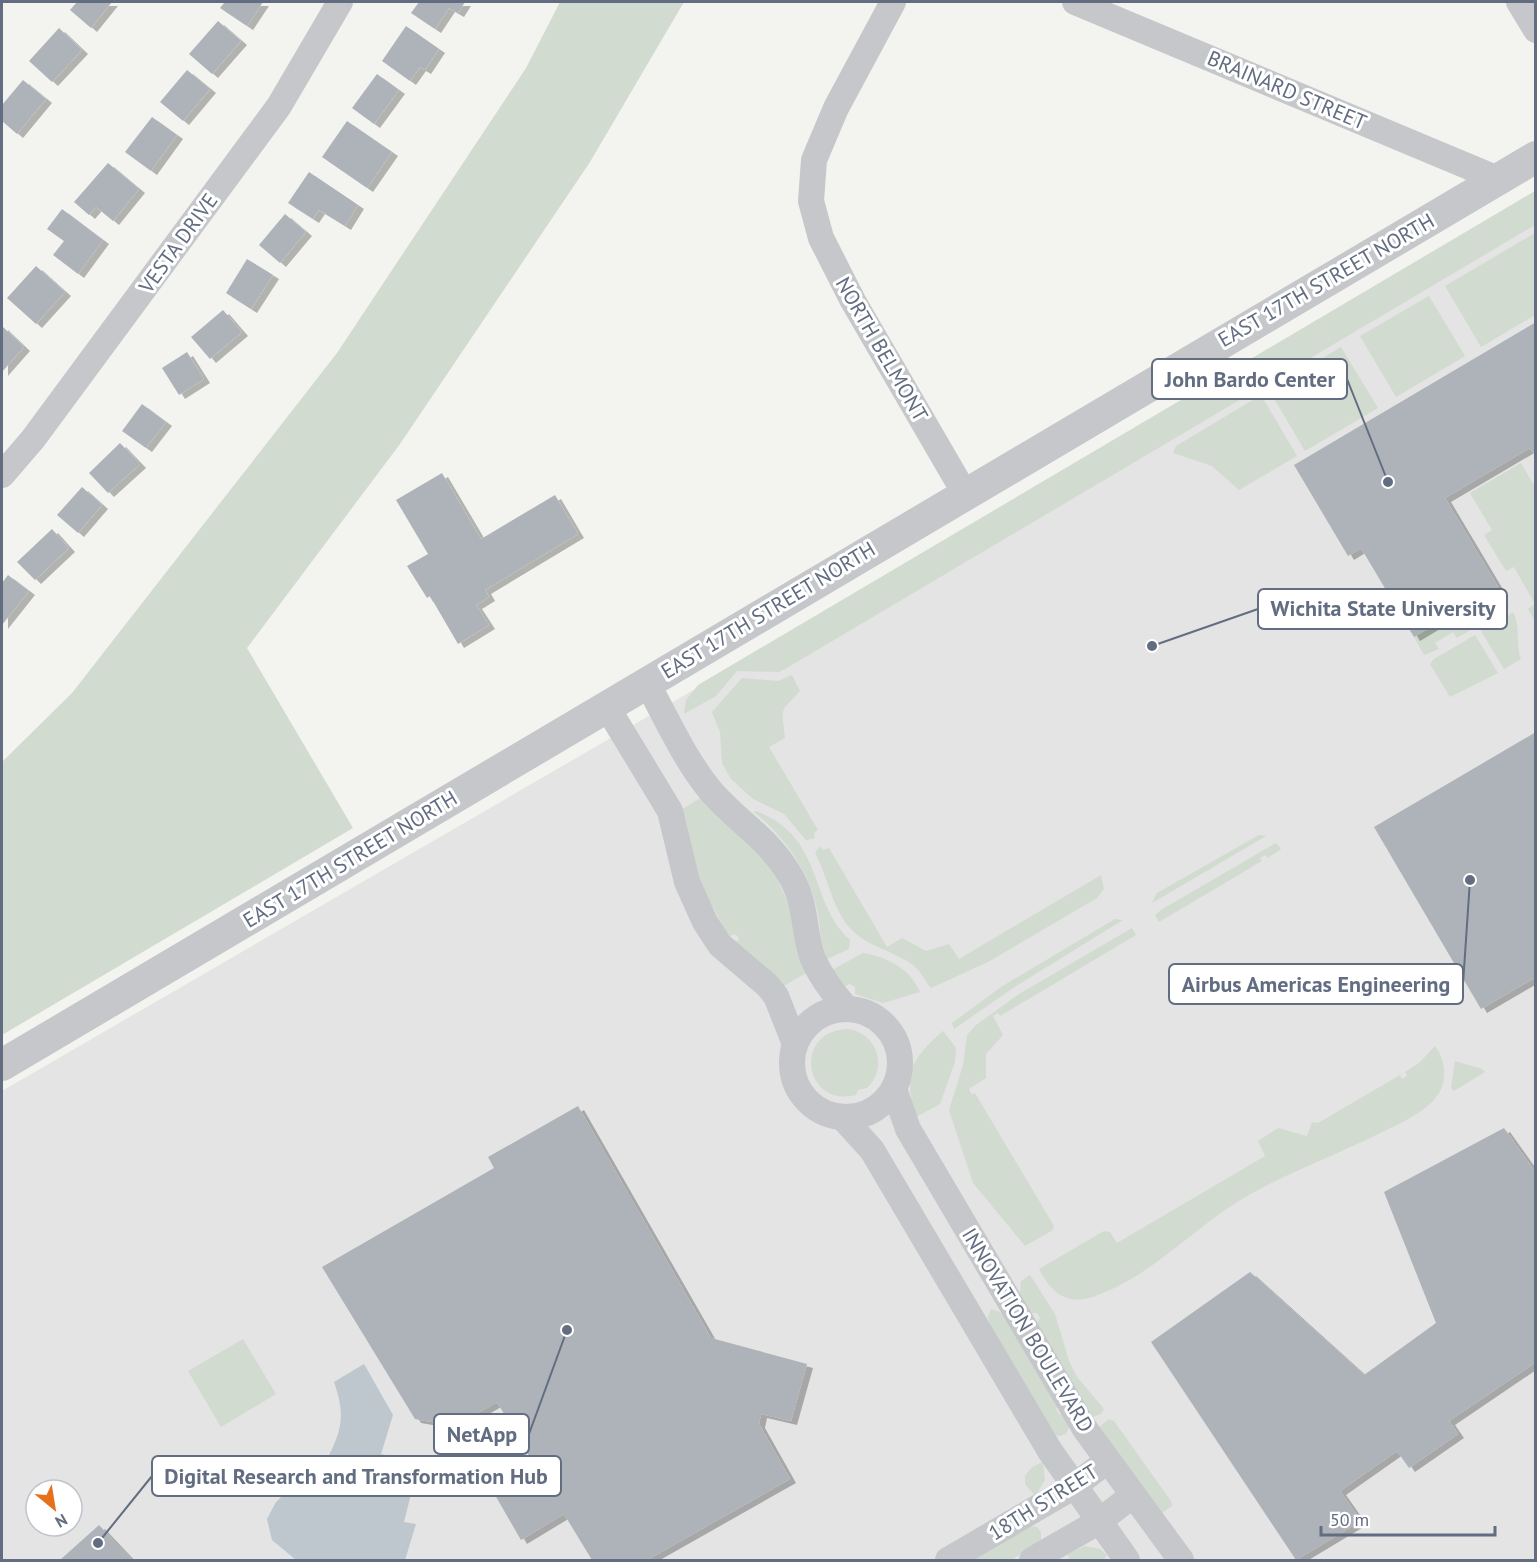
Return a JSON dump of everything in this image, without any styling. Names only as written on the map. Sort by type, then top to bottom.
[{"type":"street","name":"VESTA DRIVE","points":[[2,475],[40,429],[279,106],[340,2]]},
{"type":"street","name":"NORTH BELMONT","points":[[892,2],[836,108],[814,160],[812,201],[821,238],[853,301],[964,492]]},
{"type":"street","name":"BRAINARD STREET","points":[[1076,2],[1498,179]]},
{"type":"street","points":[[1518,2],[1536,30]]},
{"type":"street","name":"EAST 17TH STREET NORTH","points":[[2,1065],[607,707],[964,492],[1536,157]]},
{"type":"street","points":[[647,683],[709,788],[729,811],[763,838],[789,872],[801,897],[813,957],[829,988],[846,1008]]},
{"type":"street","name":"INNOVATION BOULEVARD","points":[[607,707],[670,811],[687,882],[705,922],[720,945],[767,985],[776,996],[795,1044],[791,1060],[793,1077],[800,1092],[811,1104],[825,1113],[842,1117],[872,1150],[1073,1487],[1127,1560]]},
{"type":"street","points":[[795,1044],[810,1022],[833,1010],[846,1008],[877,1018],[894,1037],[900,1061],[894,1089],[872,1110],[842,1117]]},
{"type":"street","name":"INNOVATION BOULEVARD","points":[[894,1089],[908,1129],[1085,1429],[1181,1560]]},
{"type":"street","name":"18TH STREET","points":[[948,1560],[1073,1487],[1107,1461]]},
{"type":"street","name":"18TH STREET","points":[[1032,1560],[1098,1522],[1132,1496]]},
{"type":"shaded area","points":[[560,2],[684,2],[590,162],[400,444],[247,648],[353,828],[2,1035],[2,762],[72,693],[337,353],[526,68]]},
{"type":"shaded area","points":[[1535,191],[1535,225],[785,669],[779,672],[737,671],[716,696],[684,714],[686,700],[698,685]]},
{"type":"shaded area","points":[[1535,202],[1535,1560],[2,1560],[2,1091]]},
{"type":"shaded area","points":[[1535,233],[1535,315],[1481,347],[1445,286]]},
{"type":"shaded area","points":[[1429,296],[1465,356],[1396,397],[1360,336]]},
{"type":"shaded area","points":[[1341,347],[1378,408],[1305,451],[1269,390]]},
{"type":"shaded area","points":[[1261,395],[1297,456],[1239,490],[1212,466],[1173,453],[1176,446]]},
{"type":"shaded area","points":[[1521,463],[1535,487],[1535,604],[1514,567],[1506,571],[1484,535],[1492,530],[1470,493]]},
{"type":"shaded area","points":[[1498,587],[1509,607],[1478,625],[1472,615],[1487,606],[1481,596]]},
{"type":"shaded area","points":[[1535,604],[1535,621],[1528,609]]},
{"type":"shaded area","points":[[1513,612],[1517,623],[1521,659],[1504,669],[1481,631]]},
{"type":"shaded area","points":[[1449,616],[1455,626],[1466,619],[1472,629],[1457,638],[1453,632],[1435,643],[1439,649],[1424,655],[1414,637]]},
{"type":"shaded area","points":[[1475,635],[1498,673],[1450,697],[1430,664],[1434,659]]},
{"type":"shaded area","points":[[792,675],[800,691],[783,712],[785,738],[769,747],[818,830],[814,833],[815,838],[806,840],[784,814],[753,799],[731,779],[722,763],[720,732],[712,712],[742,678],[778,681]]},
{"type":"shaded area","points":[[702,797],[763,857],[777,879],[792,912],[808,972],[782,987],[736,943],[739,938],[735,934],[730,936],[725,930],[699,881],[681,810]]},
{"type":"shaded area","points":[[754,812],[778,822],[794,837],[805,853],[827,907],[837,925],[850,940],[849,949],[827,959],[817,909],[808,881],[794,855]]},
{"type":"shaded area","points":[[1259,835],[1266,836],[1152,903],[1157,893]]},
{"type":"shaded area","points":[[1276,843],[1281,849],[1268,858],[1266,855],[1260,858],[1262,861],[1159,922],[1155,915],[1161,910]]},
{"type":"shaded area","points":[[820,846],[823,850],[829,848],[887,947],[902,938],[926,951],[949,944],[959,959],[1101,875],[1104,889],[1097,898],[988,962],[931,988],[914,966],[873,945],[850,928],[834,902],[815,853]]},
{"type":"shaded area","points":[[1115,919],[1123,920],[1016,986],[954,1029],[952,1023],[1001,987]]},
{"type":"shaded area","points":[[1132,928],[1136,935],[1000,1016],[998,1013],[993,1016],[1003,1035],[986,1054],[986,1078],[969,1089],[972,1095],[975,1093],[1054,1226],[1053,1230],[1025,1246],[973,1183],[949,1110],[963,1065],[967,1035],[976,1025],[1019,994]]},
{"type":"shaded area","points":[[863,953],[897,965],[916,984],[920,992],[883,1003],[855,994],[855,987],[850,984],[845,986],[832,970]]},
{"type":"shaded area","points":[[848,1029],[858,1032],[873,1044],[877,1052],[877,1071],[874,1080],[867,1088],[858,1090],[856,1095],[838,1096],[825,1090],[816,1080],[812,1067],[812,1054],[819,1042],[830,1033]]},
{"type":"shaded area","points":[[943,1031],[956,1048],[955,1062],[940,1104],[916,1117],[910,1090],[912,1069],[923,1051]]},
{"type":"shaded area","points":[[1435,1046],[1444,1068],[1441,1090],[1431,1103],[1413,1116],[1254,1192],[1221,1213],[1144,1271],[1094,1297],[1069,1299],[1051,1287],[1043,1276],[1039,1269],[1104,1231],[1110,1232],[1117,1243],[1265,1156],[1258,1141],[1278,1128],[1307,1136],[1312,1122],[1318,1123],[1400,1075],[1402,1079],[1407,1076],[1405,1072],[1419,1063]]},
{"type":"shaded area","points":[[1455,1061],[1485,1072],[1454,1091],[1451,1088]]},
{"type":"shaded area","points":[[1030,1275],[1055,1314],[1069,1361],[1077,1377],[1104,1409],[1101,1414],[1093,1417],[1037,1323],[1040,1318],[1037,1313],[1031,1313],[1020,1293],[1021,1281]]},
{"type":"shaded area","points":[[991,1309],[1000,1312],[1007,1319],[1059,1405],[1056,1409],[1059,1414],[1064,1413],[1069,1427],[1066,1434],[1055,1435],[990,1327],[988,1317]]},
{"type":"shaded area","points":[[243,1339],[276,1394],[221,1427],[188,1371]]},
{"type":"shaded area","points":[[364,1364],[393,1415],[381,1454],[419,1462],[404,1522],[416,1524],[405,1560],[296,1560],[272,1540],[267,1519],[276,1502],[308,1471],[325,1463],[335,1442],[341,1414],[334,1382]]},
{"type":"shaded area","points":[[1109,1419],[1114,1421],[1171,1501],[1172,1506],[1159,1515],[1099,1427]]},
{"type":"shaded area","points":[[1043,1462],[1045,1480],[1035,1496],[1025,1484],[1025,1476],[1032,1467]]},
{"type":"shaded area","points":[[1030,1526],[1037,1527],[1041,1532],[1041,1542],[1011,1560],[969,1560]]},
{"type":"shaded area","points":[[1085,1546],[1100,1549],[1107,1555],[1103,1560],[1070,1560],[1067,1554]]},
{"type":"building","points":[[77,2],[112,2],[91,28],[70,10]]},
{"type":"building","points":[[225,2],[263,2],[247,26],[220,8]]},
{"type":"building","points":[[419,2],[465,2],[458,13],[449,8],[435,29],[411,13]]},
{"type":"building","points":[[218,21],[241,41],[212,74],[189,54]]},
{"type":"building","points":[[406,26],[439,49],[425,70],[420,67],[410,81],[382,61]]},
{"type":"building","points":[[59,28],[82,50],[52,82],[29,61]]},
{"type":"building","points":[[187,70],[210,89],[183,121],[160,102]]},
{"type":"building","points":[[377,74],[399,90],[374,124],[352,108]]},
{"type":"building","points":[[23,80],[46,99],[17,134],[2,121],[2,105]]},
{"type":"building","points":[[152,117],[177,135],[151,171],[125,152]]},
{"type":"building","points":[[347,121],[392,152],[367,188],[322,157]]},
{"type":"building","points":[[108,163],[139,189],[113,221],[96,207],[89,215],[74,202]]},
{"type":"building","points":[[309,172],[358,205],[345,226],[319,210],[313,219],[288,203]]},
{"type":"building","points":[[62,209],[103,240],[78,274],[53,255],[64,241],[47,229]]},
{"type":"building","points":[[285,214],[306,232],[280,263],[259,245]]},
{"type":"building","points":[[247,259],[273,275],[251,309],[226,293]]},
{"type":"building","points":[[36,266],[65,292],[36,324],[7,298]]},
{"type":"building","points":[[223,310],[242,332],[210,359],[191,337]]},
{"type":"building","points":[[1536,322],[1536,457],[1530,448],[1445,498],[1498,587],[1481,596],[1487,606],[1454,626],[1449,616],[1414,637],[1361,548],[1348,556],[1294,465]]},
{"type":"building","points":[[2,326],[24,347],[2,372]]},
{"type":"building","points":[[187,352],[204,379],[179,395],[162,368]]},
{"type":"building","points":[[142,404],[166,422],[146,448],[122,431]]},
{"type":"building","points":[[120,443],[140,464],[108,493],[89,473]]},
{"type":"building","points":[[442,473],[481,539],[555,495],[578,534],[485,590],[489,597],[476,605],[489,625],[458,644],[430,596],[427,598],[407,566],[428,554],[396,500]]},
{"type":"building","points":[[82,487],[102,505],[78,533],[57,515]]},
{"type":"building","points":[[52,529],[69,548],[35,580],[17,562]]},
{"type":"building","points":[[8,575],[29,591],[2,625],[2,583]]},
{"type":"building","points":[[1536,732],[1536,977],[1481,1009],[1374,827]]},
{"type":"building","points":[[578,1106],[711,1338],[807,1364],[791,1421],[761,1414],[759,1424],[790,1479],[647,1560],[592,1560],[564,1514],[521,1540],[495,1495],[538,1471],[497,1402],[455,1426],[415,1419],[322,1267],[494,1168],[488,1157]]},
{"type":"building","points":[[1504,1128],[1536,1173],[1536,1362],[1449,1421],[1458,1434],[1409,1468],[1397,1451],[1340,1491],[1361,1521],[1296,1560],[1151,1342],[1250,1272],[1364,1375],[1436,1323],[1384,1192]]},
{"type":"building","points":[[99,1525],[132,1560],[60,1560]]},
{"type":"place","name":"John Bardo Center","points":[[1388,482]]},
{"type":"place","name":"Wichita State University","points":[[1152,646]]},
{"type":"place","name":"Airbus Americas Engineering","points":[[1470,880]]},
{"type":"place","name":"NetApp","points":[[567,1330]]},
{"type":"place","name":"Digital Research and Transformation Hub","points":[[98,1543]]}]
